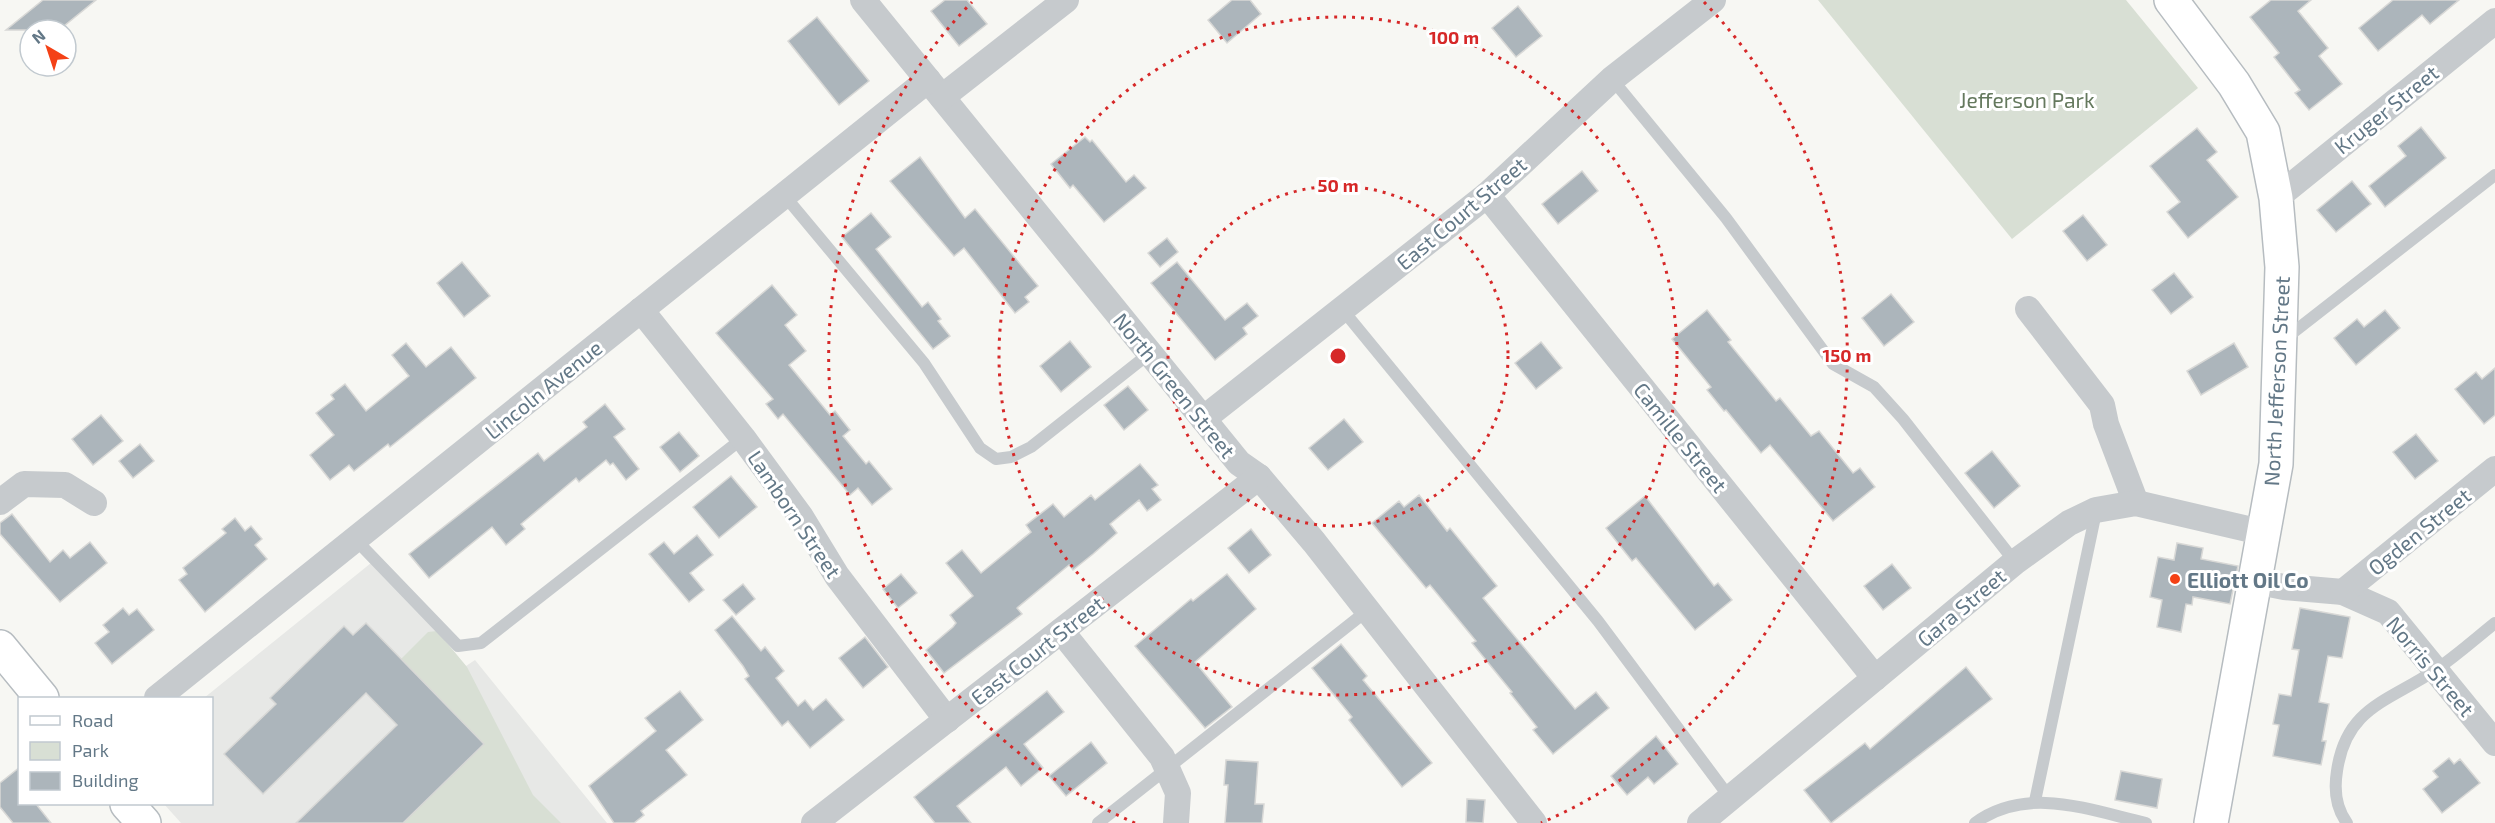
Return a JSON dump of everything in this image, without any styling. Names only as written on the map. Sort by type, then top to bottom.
[{"type":"main road","name":"North Jefferson Street","points":[[2171,0],[2234,84],[2263,132],[2276,198],[2283,267],[2276,464],[2211,823]]},
{"type":"main road","points":[[0,647],[40,697]]},
{"type":"main road","points":[[129,805],[144,823]]},
{"type":"street","name":"North Green Street","points":[[863,0],[1239,463],[1259,477],[1368,610],[1534,823]]},
{"type":"street","name":"Lincoln Avenue","points":[[159,697],[784,195],[1066,0]]},
{"type":"street","name":"East Court Street","points":[[1203,419],[1487,195],[1612,79],[1713,0]]},
{"type":"street","name":"Kruger Street","points":[[2276,198],[2495,21]]},
{"type":"street","name":"Camille Street","points":[[1487,195],[1875,678]]},
{"type":"street","points":[[2028,309],[2102,405],[2106,424],[2136,503]]},
{"type":"street","name":"Lamborn Street","points":[[641,310],[743,438],[801,517],[837,576],[947,720]]},
{"type":"street","name":"Ogden Street","points":[[2343,592],[2495,470]]},
{"type":"street","name":"East Court Street","points":[[814,823],[1259,477]]},
{"type":"street","points":[[0,502],[24,484],[65,485],[94,503]]},
{"type":"street","name":"Gara Street","points":[[1700,823],[2015,562],[2069,523],[2096,510],[2136,503],[2265,533]]},
{"type":"street","name":"Norris Street","points":[[2254,581],[2284,587],[2343,592],[2388,612],[2495,743]]},
{"type":"street","points":[[1062,632],[1168,768],[1178,793],[1176,823]]},
{"type":"lane","points":[[1612,79],[1726,218],[1833,364],[1874,387],[1896,411],[2015,562]]},
{"type":"lane","points":[[2281,342],[2495,175]]},
{"type":"lane","points":[[784,195],[924,363],[980,448],[996,459],[1011,457],[1031,447],[1150,353]]},
{"type":"lane","points":[[1342,309],[1598,621],[1730,798]]},
{"type":"lane","points":[[356,539],[458,646],[481,643],[743,438]]},
{"type":"lane","points":[[2035,801],[2096,510]]},
{"type":"lane","points":[[1098,823],[1368,610]]},
{"type":"lane","points":[[2347,823],[2341,815],[2335,787],[2346,734],[2364,714],[2436,670],[2495,623]]},
{"type":"lane","points":[[1975,823],[2006,807],[2035,801],[2062,804],[2146,823]]},
{"type":"shaded area","points":[[376,559],[466,666],[475,660],[607,823],[181,823],[165,805],[213,805],[213,697],[205,697]]},
{"type":"green space","name":"Jefferson Park","points":[[1818,0],[2126,0],[2198,88],[2012,239]]},
{"type":"green space","points":[[437,631],[467,667],[533,795],[561,823],[403,823],[484,744],[401,659],[428,632]]},
{"type":"building","points":[[43,0],[96,0],[74,18],[21,18]]},
{"type":"building","points":[[945,0],[967,0],[987,24],[959,46],[931,11]]},
{"type":"building","points":[[1232,0],[1250,0],[1261,14],[1227,43],[1208,20]]},
{"type":"building","points":[[2271,0],[2311,0],[2298,11],[2328,48],[2319,56],[2342,84],[2309,110],[2295,93],[2300,90],[2274,57],[2279,53],[2250,17]]},
{"type":"building","points":[[2393,0],[2459,0],[2430,24],[2422,15],[2378,51],[2359,28]]},
{"type":"building","points":[[1518,6],[1542,36],[1516,57],[1492,28]]},
{"type":"building","points":[[817,17],[869,81],[839,105],[788,41]]},
{"type":"building","points":[[18,20],[18,30],[6,30]]},
{"type":"building","points":[[2421,127],[2446,158],[2385,207],[2369,186],[2406,156],[2398,146]]},
{"type":"building","points":[[2197,128],[2217,152],[2207,160],[2238,197],[2188,238],[2167,212],[2180,202],[2150,166]]},
{"type":"building","points":[[1085,137],[1090,142],[1092,140],[1126,182],[1134,175],[1146,188],[1104,222],[1073,185],[1070,188],[1051,164]]},
{"type":"building","points":[[920,157],[965,218],[975,209],[1038,286],[1025,297],[1029,302],[1015,313],[964,248],[954,256],[890,181]]},
{"type":"building","points":[[1582,171],[1598,191],[1558,224],[1542,204]]},
{"type":"building","points":[[2352,181],[2371,204],[2336,232],[2317,210]]},
{"type":"building","points":[[871,213],[891,237],[876,249],[922,307],[928,302],[941,319],[938,321],[950,336],[933,349],[842,237]]},
{"type":"building","points":[[2083,215],[2107,245],[2087,261],[2063,231]]},
{"type":"building","points":[[1167,238],[1178,252],[1160,267],[1148,253]]},
{"type":"building","points":[[462,262],[490,296],[464,317],[437,283]]},
{"type":"building","points":[[1177,262],[1225,320],[1247,303],[1258,316],[1243,328],[1247,334],[1215,360],[1151,283]]},
{"type":"building","points":[[2174,273],[2193,297],[2171,314],[2152,290]]},
{"type":"building","points":[[772,285],[797,315],[785,325],[806,351],[789,365],[830,415],[835,411],[850,430],[843,436],[866,464],[869,461],[892,489],[872,505],[858,488],[850,495],[783,414],[778,419],[766,404],[773,399],[716,333]]},
{"type":"building","points":[[1891,294],[1914,322],[1884,346],[1862,318]]},
{"type":"building","points":[[1707,310],[1731,340],[1728,342],[1776,401],[1780,398],[1811,436],[1819,431],[1853,473],[1860,468],[1875,487],[1833,521],[1770,445],[1761,453],[1707,390],[1711,387],[1672,339]]},
{"type":"building","points":[[2385,310],[2400,328],[2356,365],[2334,338],[2357,319],[2364,327]]},
{"type":"building","points":[[1070,341],[1091,367],[1061,392],[1040,366]]},
{"type":"building","points":[[1541,342],[1562,368],[1536,389],[1515,363]]},
{"type":"building","points":[[406,343],[426,367],[451,347],[476,378],[390,447],[388,444],[354,471],[349,465],[330,480],[310,455],[334,435],[316,413],[334,399],[331,395],[345,384],[366,411],[409,376],[392,355]]},
{"type":"building","points":[[2234,343],[2248,367],[2201,395],[2187,371]]},
{"type":"building","points":[[2495,368],[2495,415],[2484,424],[2455,389],[2476,372],[2482,379]]},
{"type":"building","points":[[1128,386],[1148,410],[1124,430],[1104,405]]},
{"type":"building","points":[[605,404],[625,429],[614,437],[639,469],[626,480],[613,463],[610,465],[606,460],[579,482],[576,478],[521,524],[525,529],[506,545],[492,527],[429,578],[409,554],[538,453],[544,461],[587,427],[583,422]]},
{"type":"building","points":[[101,415],[123,441],[93,465],[72,439]]},
{"type":"building","points":[[1344,419],[1363,442],[1328,470],[1309,448]]},
{"type":"building","points":[[679,432],[699,456],[680,472],[660,447]]},
{"type":"building","points":[[2416,434],[2438,461],[2415,479],[2393,452]]},
{"type":"building","points":[[140,444],[154,461],[133,478],[119,461]]},
{"type":"building","points":[[1992,451],[2020,486],[1994,508],[1965,473]]},
{"type":"building","points":[[1140,464],[1158,485],[1152,489],[1161,500],[1147,511],[1139,500],[1110,524],[1117,533],[1073,570],[1069,565],[1017,608],[1022,614],[944,673],[926,650],[953,627],[956,623],[950,615],[973,596],[946,563],[962,550],[981,573],[1031,532],[1026,525],[1053,504],[1064,517],[1091,495],[1095,500]]},
{"type":"building","points":[[731,476],[757,507],[719,538],[693,507]]},
{"type":"building","points":[[1419,495],[1447,531],[1450,528],[1497,586],[1483,598],[1575,709],[1596,692],[1609,708],[1553,754],[1533,730],[1537,727],[1510,693],[1512,692],[1472,643],[1476,641],[1430,585],[1426,588],[1372,523],[1399,501],[1404,507]]},
{"type":"building","points":[[1645,496],[1714,586],[1718,583],[1732,600],[1695,630],[1636,558],[1632,561],[1606,528]]},
{"type":"building","points":[[12,514],[50,562],[63,550],[70,558],[90,542],[107,563],[60,602],[0,534],[0,523]]},
{"type":"building","points":[[235,518],[245,531],[251,526],[262,539],[255,545],[267,559],[205,612],[179,580],[187,574],[183,568],[226,533],[222,529]]},
{"type":"building","points":[[1251,529],[1271,555],[1249,573],[1228,548]]},
{"type":"building","points":[[697,535],[713,555],[690,573],[704,590],[689,602],[649,554],[664,542],[674,554]]},
{"type":"building","points":[[2177,543],[2203,548],[2201,559],[2238,566],[2230,604],[2193,597],[2192,605],[2186,604],[2181,632],[2157,627],[2162,600],[2150,597],[2158,557],[2174,560]]},
{"type":"building","points":[[1892,564],[1911,588],[1883,610],[1864,586]]},
{"type":"building","points":[[901,574],[917,593],[898,608],[883,589]]},
{"type":"building","points":[[1227,574],[1256,609],[1195,662],[1232,707],[1205,728],[1135,646],[1191,599],[1193,601]]},
{"type":"building","points":[[743,584],[755,599],[736,615],[723,600]]},
{"type":"building","points":[[123,608],[129,615],[137,609],[154,630],[112,664],[95,643],[109,632],[103,625]]},
{"type":"building","points":[[2300,608],[2350,617],[2342,658],[2328,656],[2319,702],[2329,704],[2322,741],[2326,741],[2321,765],[2273,756],[2279,725],[2273,724],[2279,694],[2291,696],[2299,650],[2292,649]]},
{"type":"building","points":[[732,616],[761,651],[765,647],[784,671],[776,678],[798,706],[805,700],[813,710],[826,699],[844,720],[810,748],[788,721],[782,726],[745,679],[749,676],[743,666],[715,630]]},
{"type":"building","points":[[366,623],[484,744],[403,823],[296,823],[397,725],[366,693],[263,794],[224,754],[276,704],[270,698],[344,626],[353,635]]},
{"type":"building","points":[[865,637],[888,667],[863,688],[839,658]]},
{"type":"building","points":[[1341,644],[1367,676],[1363,680],[1432,763],[1402,787],[1349,720],[1352,717],[1312,668]]},
{"type":"building","points":[[1966,667],[1992,699],[1831,823],[1804,790],[1865,743],[1870,749]]},
{"type":"building","points":[[680,691],[703,720],[666,750],[687,775],[641,811],[644,815],[634,823],[614,823],[589,786],[656,731],[645,718]]},
{"type":"building","points":[[1047,691],[1064,712],[1024,744],[1043,768],[1021,786],[1006,767],[957,806],[971,823],[935,823],[914,797]]},
{"type":"building","points":[[1656,736],[1678,764],[1654,784],[1648,777],[1627,795],[1611,776]]},
{"type":"building","points":[[1091,742],[1107,763],[1066,796],[1049,776]]},
{"type":"building","points":[[2449,758],[2454,764],[2460,759],[2480,783],[2442,813],[2423,789],[2438,777],[2433,771]]},
{"type":"building","points":[[1226,760],[1258,762],[1255,804],[1264,804],[1262,823],[1225,823],[1228,785],[1224,785]]},
{"type":"building","points":[[18,769],[18,805],[37,805],[51,823],[13,823],[0,807],[0,783]]},
{"type":"building","points":[[2121,771],[2162,779],[2157,808],[2115,800]]},
{"type":"building","points":[[1467,799],[1485,800],[1483,823],[1466,822]]},
{"type":"place","name":"Elliott Oil Co","points":[[2175,579]]}]
